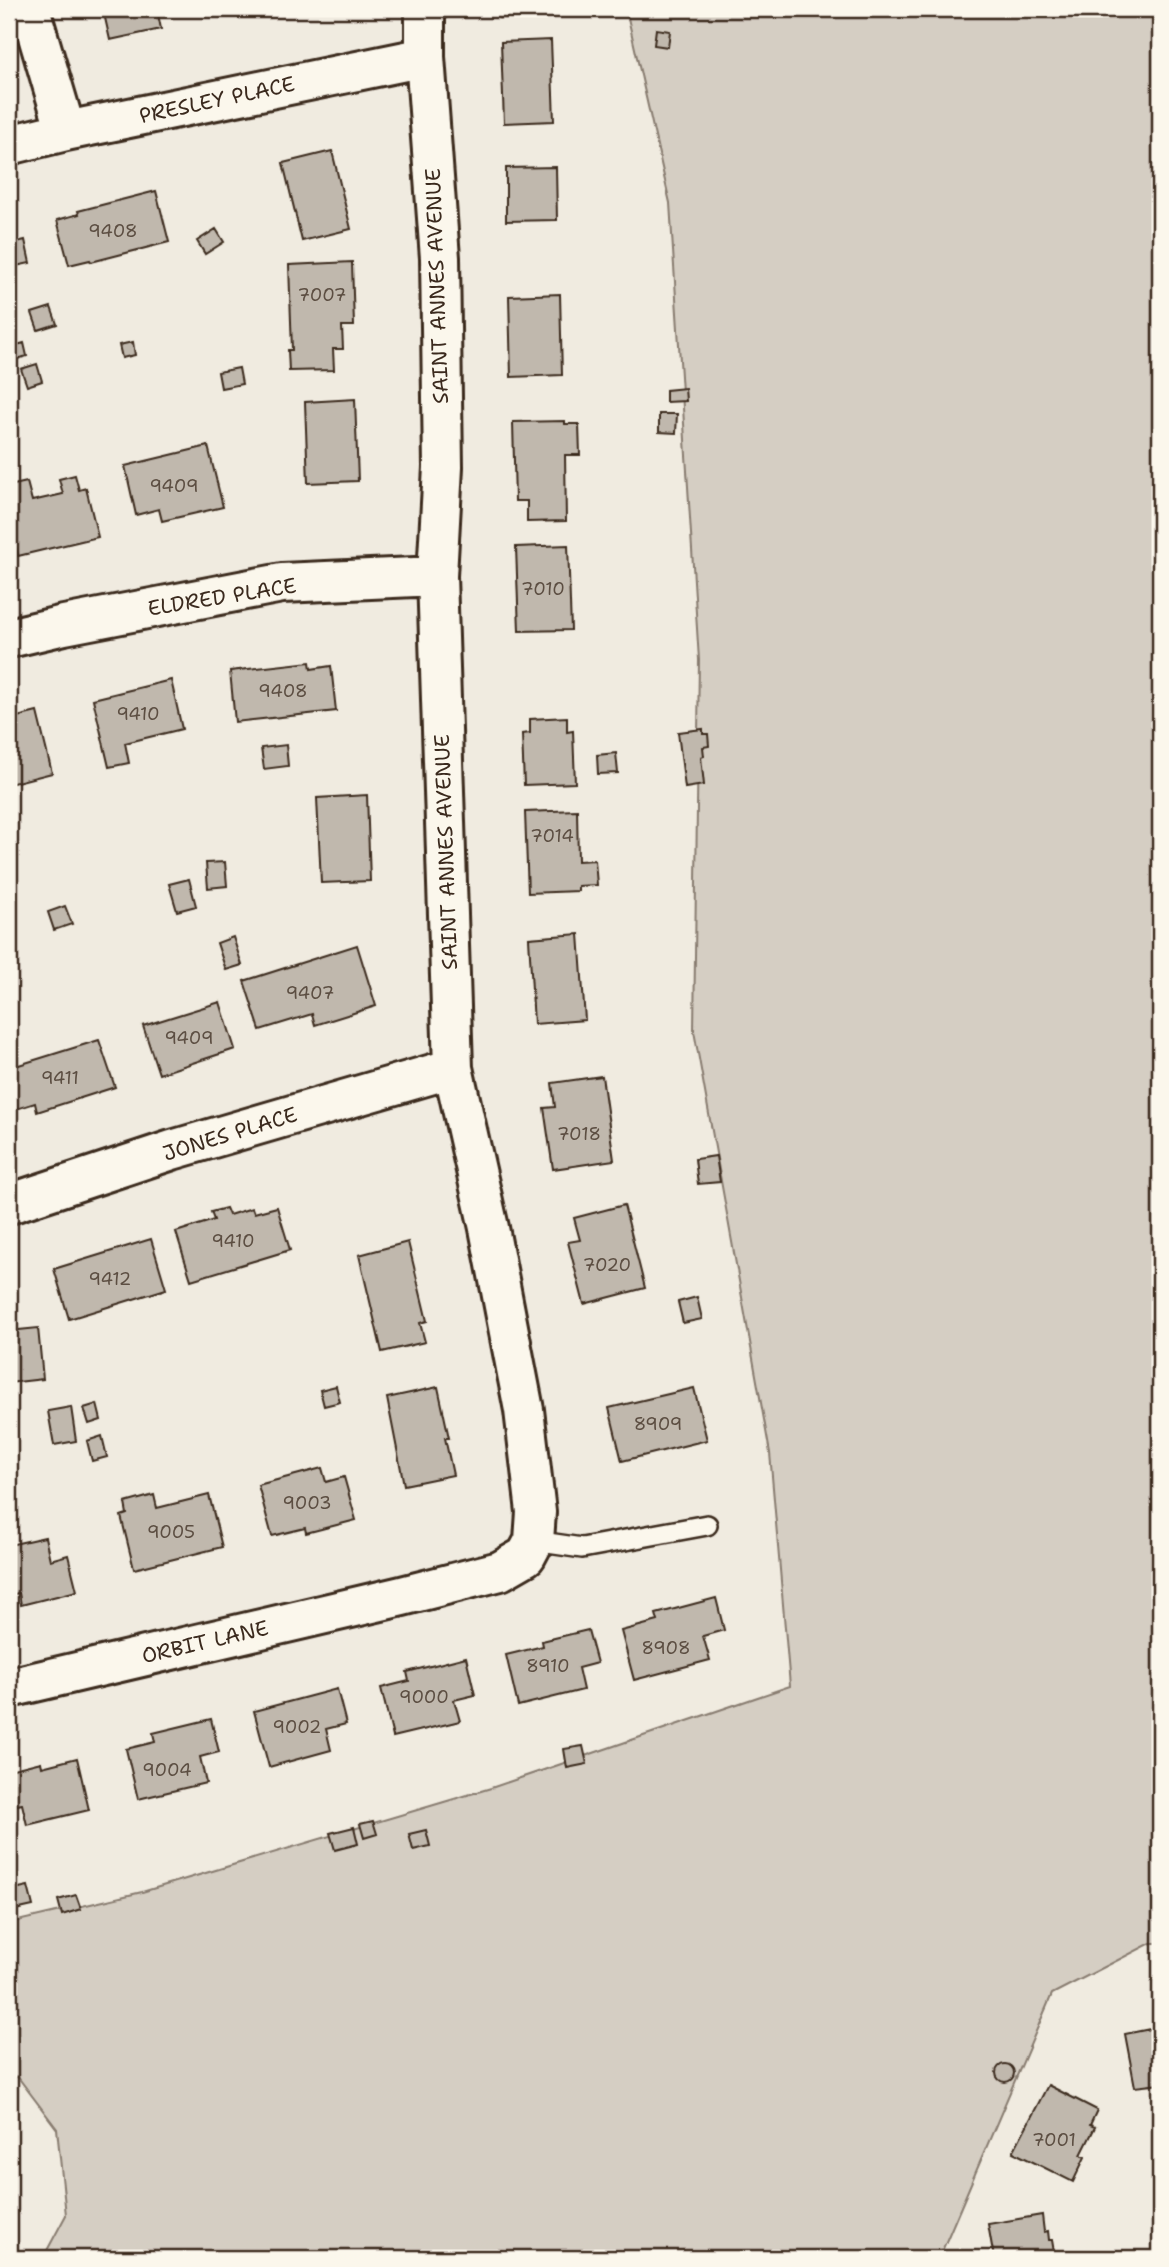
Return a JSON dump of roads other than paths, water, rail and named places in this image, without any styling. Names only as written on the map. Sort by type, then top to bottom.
[{"type":"street","points":[[30,9],[66,131]]},
{"type":"street","name":"SAINT ANNES AVENUE","points":[[425,9],[425,57],[440,258],[443,467],[437,576],[453,1068],[489,1228],[524,1410],[536,1512],[534,1541]]},
{"type":"street","name":"PRESLEY PLACE","points":[[9,145],[425,57]]},
{"type":"street","name":"ELDRED PLACE","points":[[9,638],[282,583],[437,576]]},
{"type":"street","name":"JONES PLACE","points":[[9,1205],[172,1150],[453,1068]]},
{"type":"street","name":"ORBIT LANE","points":[[9,1688],[402,1596],[500,1570],[526,1556],[534,1541]]},
{"type":"lane","points":[[534,1541],[582,1548],[707,1525]]}]
